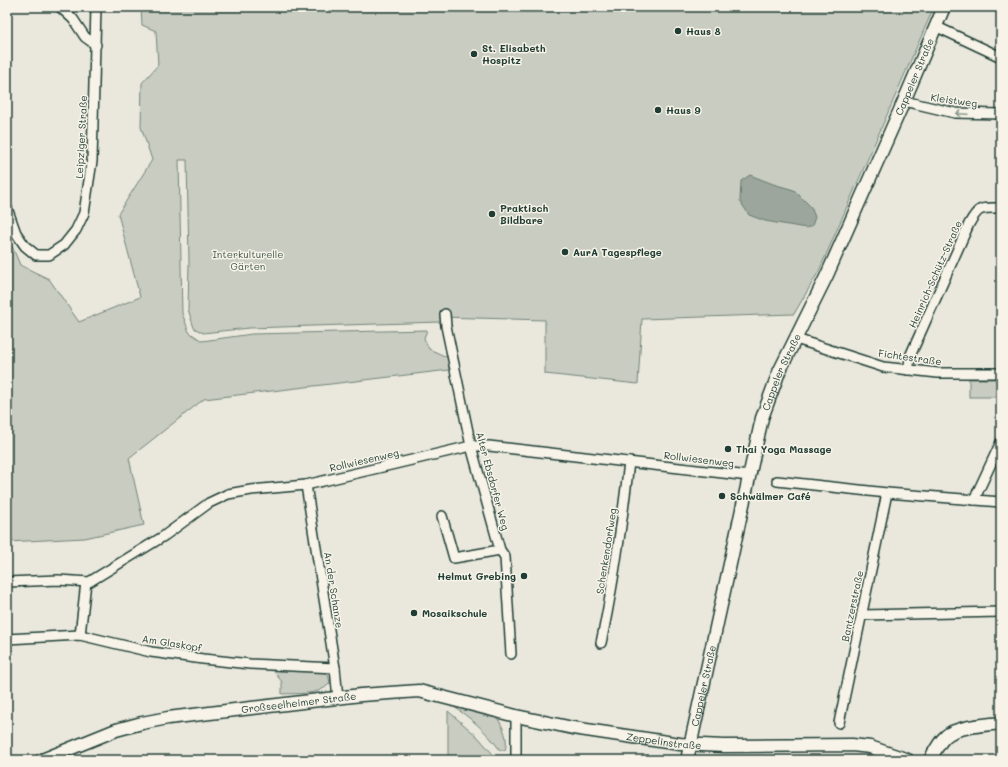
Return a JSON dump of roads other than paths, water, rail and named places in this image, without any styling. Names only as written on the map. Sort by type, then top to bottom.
[{"type":"main road","name":"Cappeler Straße","points":[[687,760],[762,418],[779,372],[827,275],[904,102],[944,7]]},
{"type":"main road","name":"Großseelheimer Straße","points":[[42,760],[116,730],[142,723],[168,718],[338,699],[361,695],[418,691],[516,716]]},
{"type":"main road","name":"Zeppelinstraße","points":[[516,716],[580,729],[690,744],[724,746],[852,745],[870,747],[908,760]]},
{"type":"main road","points":[[930,760],[942,740],[948,734],[961,729],[1001,723]]},
{"type":"street","points":[[60,7],[73,19],[85,37],[96,45]]},
{"type":"street","name":"Leipziger Straße","points":[[7,208],[16,233],[24,246],[36,255],[50,255],[64,245],[76,230],[84,213],[92,161],[96,7]]},
{"type":"street","points":[[935,26],[1001,56]]},
{"type":"street","name":"Kleistweg","points":[[904,102],[955,113],[1001,114]]},
{"type":"street","name":"Heinrich-Schütz-Straße","points":[[908,370],[911,354],[969,224],[976,212],[982,209],[1001,208]]},
{"type":"street","name":"Alter Ebsdorfer Weg","points":[[445,314],[446,326],[471,446],[500,550],[504,556],[511,654]]},
{"type":"street","name":"Fichtestraße","points":[[796,339],[883,367],[938,373],[1001,374]]},
{"type":"street","points":[[974,500],[1001,442]]},
{"type":"street","name":"Rollwiesenweg","points":[[86,582],[164,536],[200,510],[228,494],[251,490],[306,485],[471,446],[489,446],[749,476]]},
{"type":"street","name":"Schenkendorfweg","points":[[601,643],[609,605],[620,535],[629,462]]},
{"type":"street","points":[[777,481],[887,493],[1001,502]]},
{"type":"street","name":"An der Schanze","points":[[306,485],[335,668],[338,699]]},
{"type":"street","name":"Bantzerstraße","points":[[839,723],[887,493]]},
{"type":"street","points":[[442,516],[454,558],[500,550]]},
{"type":"street","points":[[7,582],[72,580],[86,582],[80,635]]},
{"type":"street","points":[[862,615],[1001,612]]},
{"type":"street","name":"Am Glaskopf","points":[[7,639],[80,635],[151,652],[203,659],[250,664],[335,668]]},
{"type":"street","points":[[516,716],[516,760]]},
{"type":"place","name":"Haus 8","points":[[678,31]]},
{"type":"place","name":"St. Elisabeth Hospitz","points":[[474,54]]},
{"type":"place","name":"Haus 9","points":[[658,110]]},
{"type":"place","name":"Praktisch Bildbare","points":[[492,214]]},
{"type":"place","name":"AurA Tagespflege","points":[[565,252]]},
{"type":"place","name":"Thai Yoga Massage","points":[[728,449]]},
{"type":"place","name":"Schwälmer Café","points":[[722,496]]},
{"type":"place","name":"Helmut Grebing","points":[[524,576]]},
{"type":"place","name":"Mosaikschule","points":[[414,613]]},
{"type":"park label","name":"Interkulturelle Gärten","points":[[248,260]]}]
